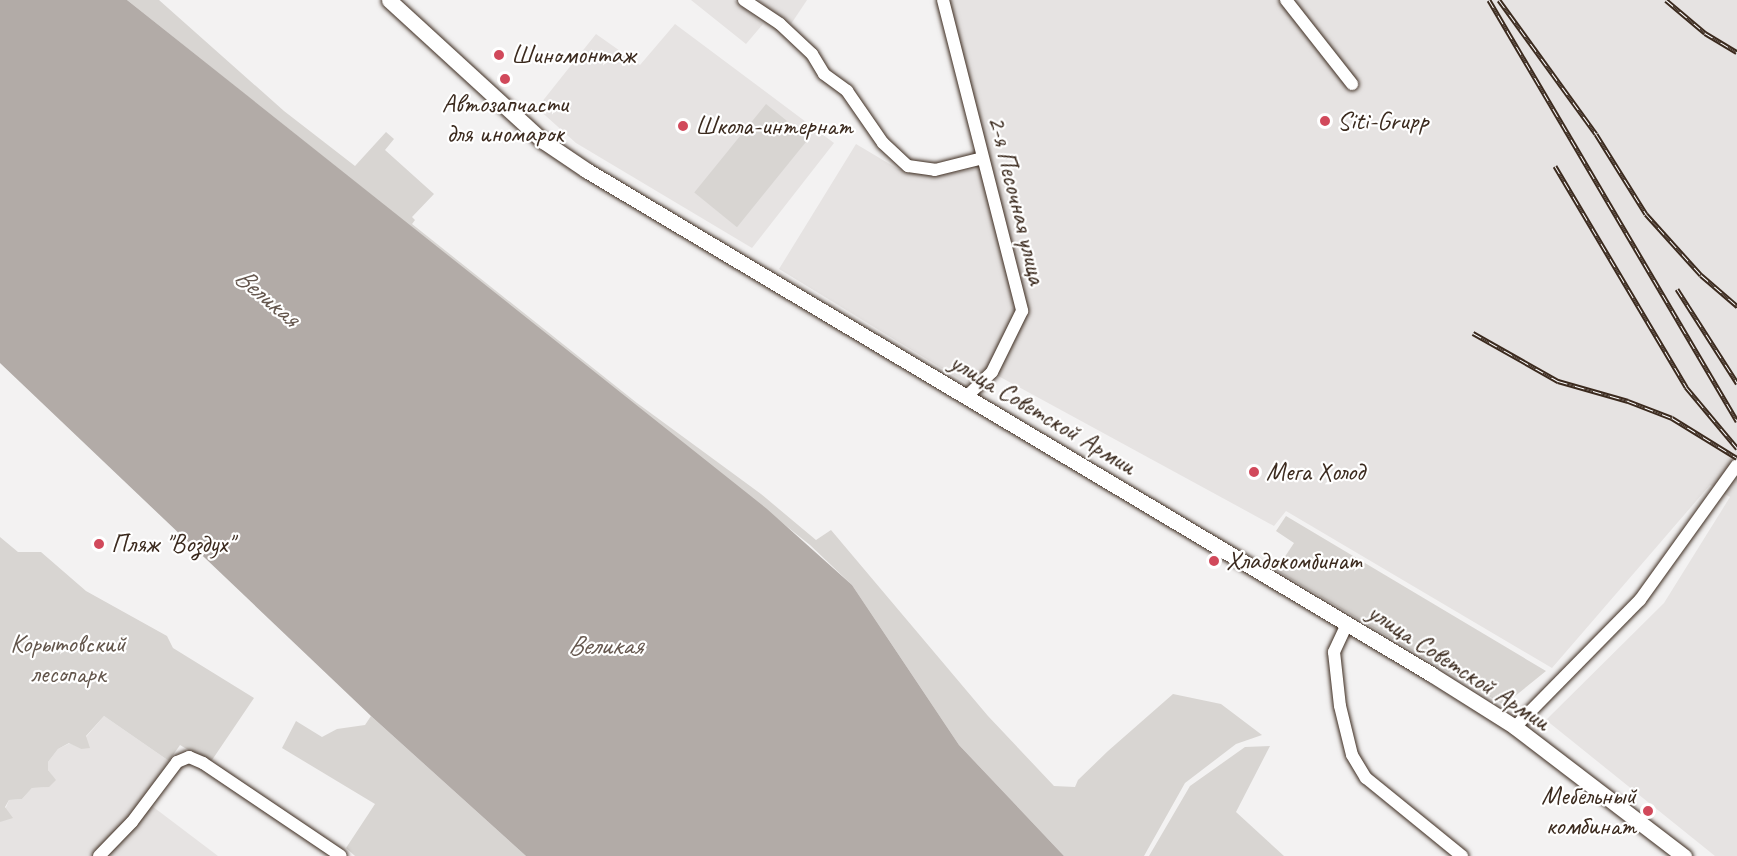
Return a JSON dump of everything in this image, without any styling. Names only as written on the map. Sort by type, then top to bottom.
[{"type":"main road","name":"улица Советской Армии","points":[[389,0],[543,141],[586,170],[1347,624],[1515,728],[1684,856]]},
{"type":"street","points":[[744,0],[780,24],[812,54],[824,74],[847,91],[883,143],[908,166],[935,170],[983,158]]},
{"type":"street","name":"2-я Песочная улица","points":[[943,0],[1022,312],[992,372],[966,397]]},
{"type":"street","points":[[1286,0],[1352,84]]},
{"type":"street","points":[[1515,728],[1640,600],[1737,465]]},
{"type":"street","points":[[1347,624],[1334,652],[1340,706],[1352,756],[1366,778],[1462,856]]},
{"type":"street","points":[[99,856],[132,822],[177,762],[189,757],[203,763],[341,856]]},
{"type":"shaded area","points":[[691,0],[734,0],[763,24],[746,44]]},
{"type":"shaded area","points":[[758,0],[807,0],[791,24]]},
{"type":"shaded area","points":[[947,0],[1737,0],[1737,856],[1715,856],[1546,720],[1664,603],[1730,497],[1710,485],[1552,668],[1286,511],[1274,526],[991,372],[974,388],[779,269],[856,144],[898,169],[914,173],[951,173],[980,169]]},
{"type":"shaded area","name":"Школа-интернат","points":[[675,24],[834,143],[752,248],[576,143],[537,108],[596,34],[640,65]]},
{"type":"shaded area","points":[[104,716],[169,761],[124,823],[93,856],[0,856],[0,822],[9,800],[22,799],[32,788],[48,787],[55,780],[48,770],[48,762],[58,749],[70,743],[81,749],[86,737]]},
{"type":"shaded area","points":[[152,806],[218,856],[106,856]]},
{"type":"green space","points":[[127,0],[159,0],[284,111],[355,166],[386,132],[394,139],[385,150],[434,194],[412,217],[415,220],[412,224],[637,403],[761,494],[816,540],[831,530],[988,716],[1054,786],[1075,787],[1078,780],[1108,751],[1173,694],[1221,704],[1262,735],[1236,744],[1185,783],[1144,856],[1064,856],[959,745],[852,585],[810,545]]},
{"type":"green space","points":[[766,104],[809,139],[737,227],[694,193]]},
{"type":"green space","points":[[1286,516],[1546,671],[1504,705],[1276,570],[1294,543],[1276,531]]},
{"type":"green space","name":"Корытовский лесопарк","points":[[0,537],[18,552],[41,552],[86,591],[167,636],[173,648],[254,698],[210,763],[180,745],[169,761],[104,716],[86,736],[90,748],[81,749],[69,743],[58,749],[48,762],[48,770],[56,780],[49,787],[32,788],[22,799],[9,800],[5,807],[13,818],[0,822]]},
{"type":"green space","points":[[371,716],[526,856],[355,856],[346,848],[375,804],[282,748],[296,721],[322,737],[337,729],[365,725]]},
{"type":"green space","points":[[1270,746],[1236,812],[1284,856],[1149,856],[1190,786],[1245,747]]},
{"type":"water","name":"Великая","points":[[0,0],[127,0],[767,509],[852,585],[959,745],[1064,856],[526,856],[371,716],[0,363]]},
{"type":"railway","points":[[1489,0],[1737,421]]},
{"type":"railway","points":[[1499,0],[1596,134],[1646,214],[1701,275],[1737,306]]},
{"type":"railway","points":[[1666,0],[1705,33],[1737,52]]},
{"type":"railway","points":[[1555,166],[1686,387],[1737,448]]},
{"type":"railway","points":[[1677,289],[1737,383]]},
{"type":"railway","points":[[1473,333],[1558,381],[1628,401],[1672,418],[1737,458]]},
{"type":"place","name":"Шиномонтаж","points":[[499,55]]},
{"type":"place","name":"Автозапчасти для иномарок","points":[[505,79]]},
{"type":"place","name":"Siti-Grupp","points":[[1325,121]]},
{"type":"place","name":"Школа-интернат","points":[[683,126]]},
{"type":"place","name":"Мега Холод","points":[[1254,472]]},
{"type":"place","name":"Пляж \"Воздух\"","points":[[99,544]]},
{"type":"place","name":"Хладокомбинат","points":[[1214,561]]},
{"type":"place","name":"Мебельный комбинат","points":[[1648,811]]}]
